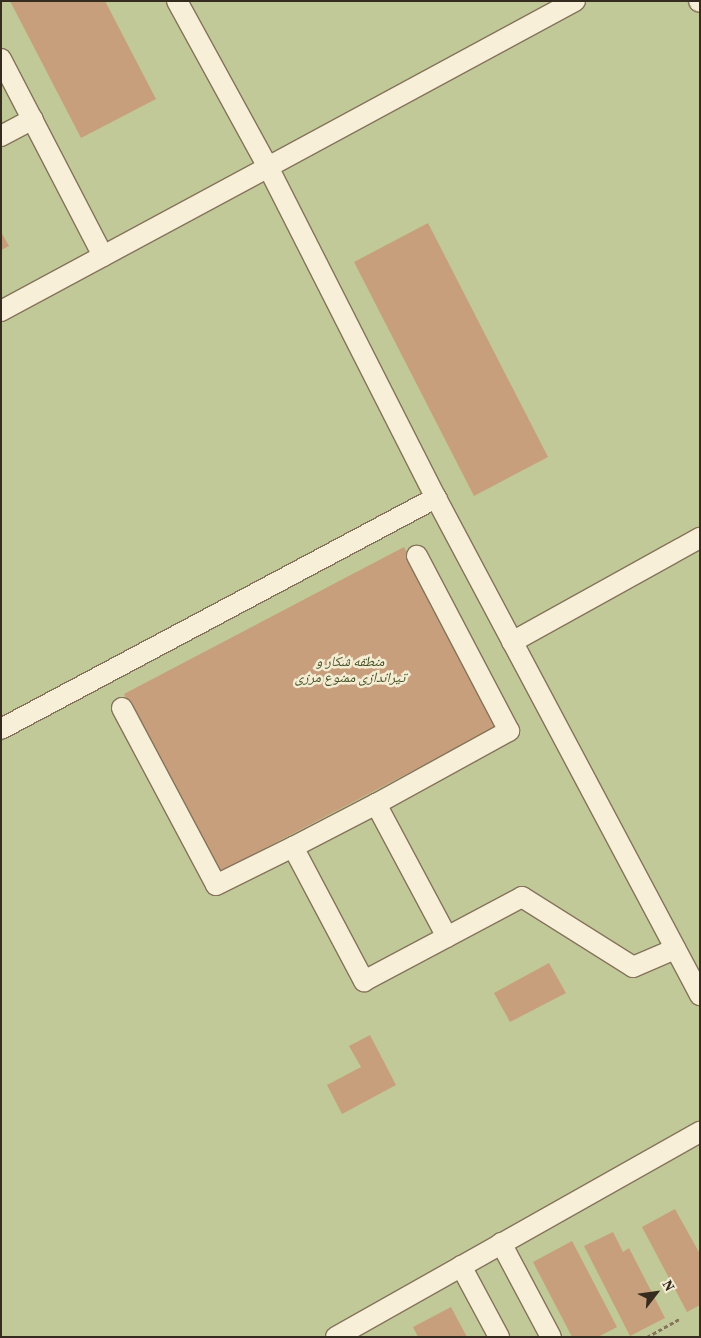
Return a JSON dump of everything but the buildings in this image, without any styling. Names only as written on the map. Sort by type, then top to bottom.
[{"type":"lane","points":[[176,1],[268,167],[436,498],[700,995]]},
{"type":"lane","points":[[1,311],[575,1]]},
{"type":"lane","points":[[1,59],[103,256]]},
{"type":"lane","points":[[1,136],[33,119]]},
{"type":"lane","points":[[1,729],[436,498]]},
{"type":"lane","points":[[512,642],[700,538]]},
{"type":"lane","points":[[122,708],[216,886],[293,847],[509,731],[417,556]]},
{"type":"lane","points":[[376,804],[447,937]]},
{"type":"lane","points":[[293,847],[364,981],[522,897],[633,967],[675,949]]},
{"type":"lane","points":[[336,1337],[700,1132]]},
{"type":"lane","points":[[501,1243],[551,1337]]},
{"type":"lane","points":[[462,1266],[499,1337]]},
{"type":"path","points":[[647,1337],[680,1319]]},
{"type":"green space","name":"منطقه شکار و تیراندازی ممنوع مرزی","points":[[1,1],[700,1],[700,1337],[1,1337]]}]
